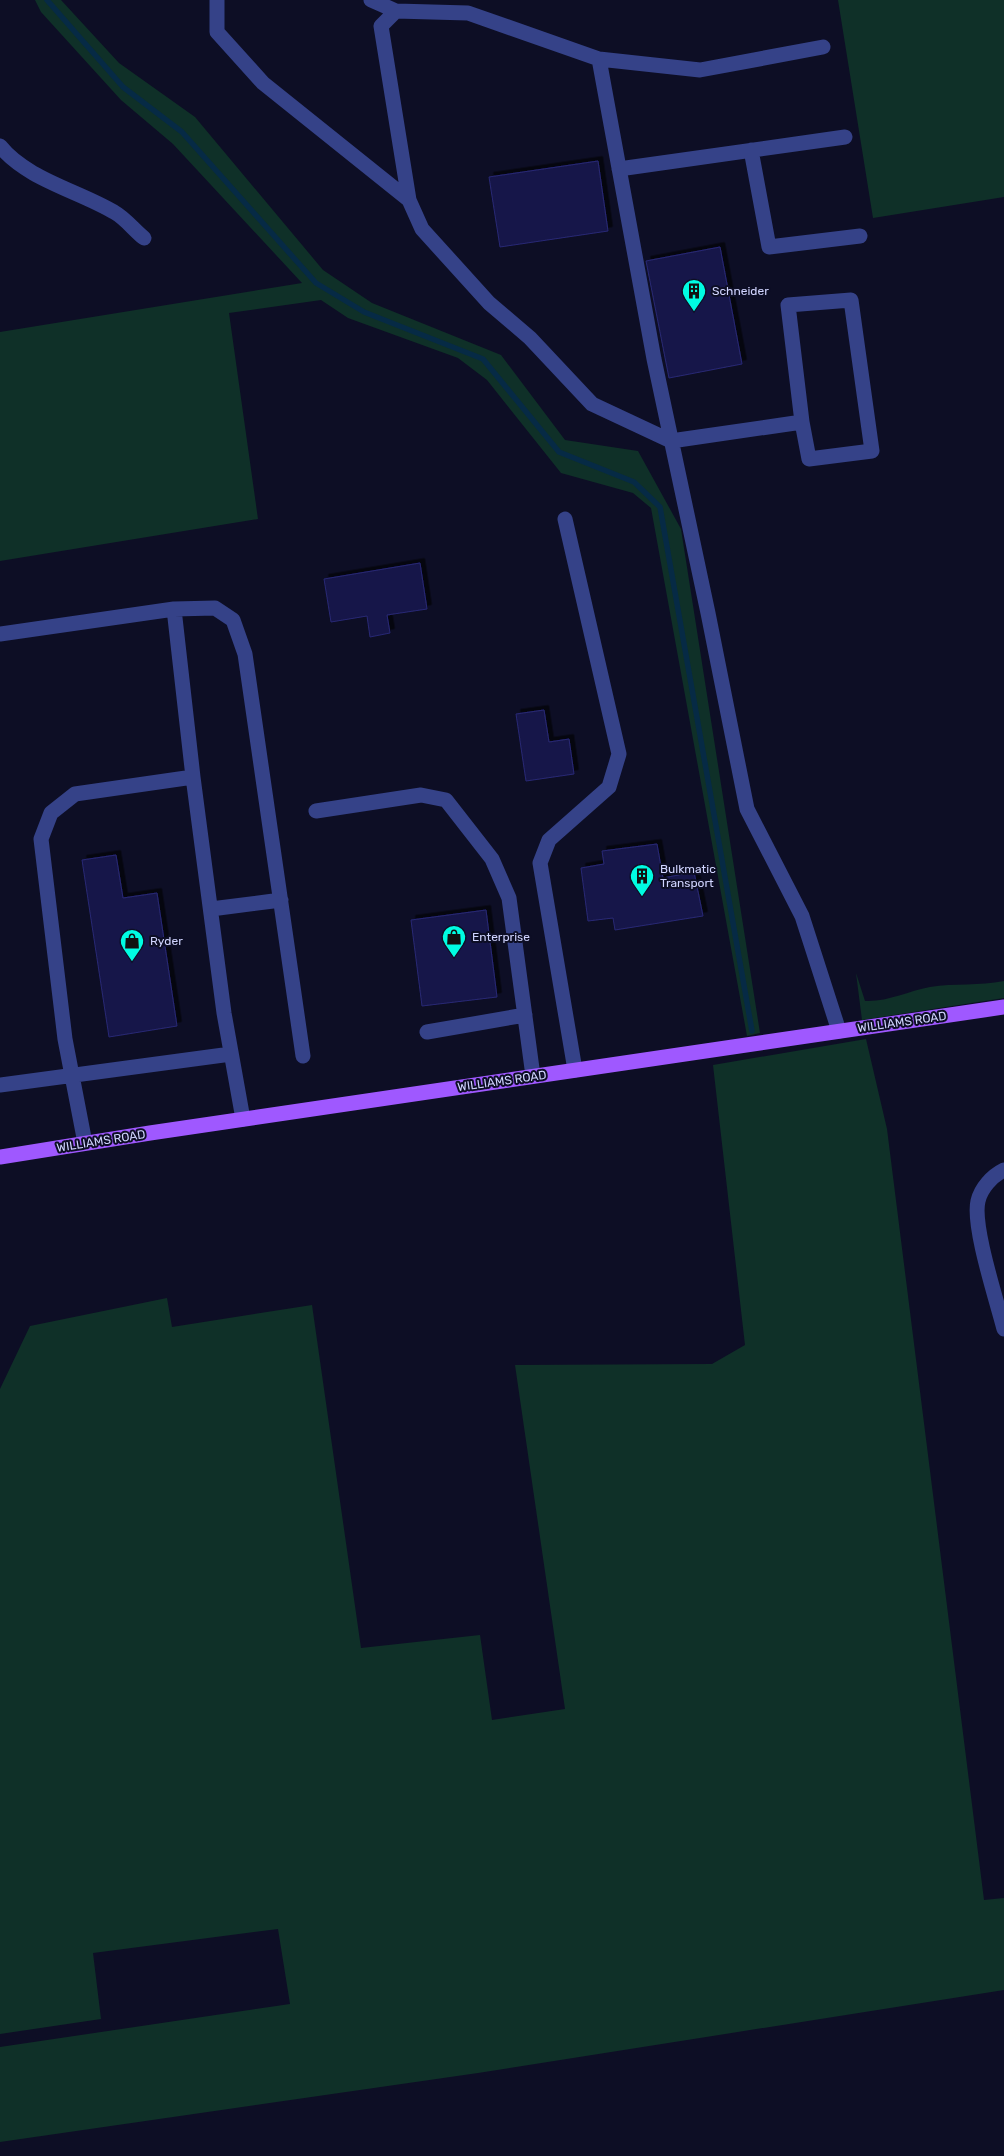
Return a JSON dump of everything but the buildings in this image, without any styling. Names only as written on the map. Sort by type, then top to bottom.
[{"type":"main road","name":"WILLIAMS ROAD","points":[[0,1158],[243,1119],[1004,1007]]},
{"type":"lane","points":[[217,0],[217,32],[263,83],[410,200]]},
{"type":"lane","points":[[371,0],[396,11],[468,13],[599,59],[700,70],[823,47]]},
{"type":"lane","points":[[396,11],[382,26],[410,200],[422,230],[489,303],[530,338],[592,404],[671,441],[802,422]]},
{"type":"lane","points":[[599,59],[654,359],[747,809],[802,916],[839,1031]]},
{"type":"lane","points":[[619,169],[845,137]]},
{"type":"lane","points":[[0,146],[8,157],[58,186],[116,213],[144,238]]},
{"type":"lane","points":[[752,150],[769,247],[860,236]]},
{"type":"lane","points":[[851,300],[872,451],[809,459],[802,422],[788,305],[851,300]]},
{"type":"lane","points":[[566,519],[619,754],[609,787],[549,840],[540,862],[575,1070]]},
{"type":"lane","points":[[0,634],[174,609],[216,608],[233,620],[245,654],[303,1056]]},
{"type":"lane","points":[[174,609],[193,777],[231,1054],[243,1119]]},
{"type":"lane","points":[[85,1144],[66,1039],[41,839],[51,813],[75,794],[193,777]]},
{"type":"lane","points":[[316,811],[421,795],[446,800],[492,859],[509,898],[533,1076]]},
{"type":"lane","points":[[211,909],[281,900]]},
{"type":"lane","points":[[427,1032],[524,1015]]},
{"type":"lane","points":[[0,1085],[231,1054]]},
{"type":"lane","points":[[1004,1170],[992,1176],[978,1200],[976,1220],[1004,1329]]},
{"type":"green space","points":[[35,0],[61,0],[119,63],[195,117],[323,270],[372,303],[501,355],[565,440],[638,451],[681,529],[760,1033],[747,1036],[651,508],[633,493],[561,473],[487,380],[458,358],[348,318],[321,300],[229,313],[258,519],[0,561],[0,332],[302,283],[173,144],[121,100],[41,12]]},
{"type":"green space","points":[[838,0],[1004,0],[1004,197],[873,218]]},
{"type":"green space","points":[[856,973],[865,1001],[890,998],[930,987],[1004,981],[1004,998],[862,1020]]},
{"type":"green space","points":[[866,1039],[887,1129],[984,1900],[1004,1898],[1004,1990],[478,2073],[0,2142],[0,2047],[290,2004],[278,1929],[93,1953],[101,2019],[0,2034],[0,1389],[30,1326],[167,1298],[172,1327],[312,1305],[361,1648],[480,1635],[492,1720],[565,1709],[515,1365],[712,1364],[745,1345],[713,1065]]},
{"type":"waterway","points":[[47,0],[123,87],[182,132],[316,283],[364,312],[483,359],[559,452],[634,482],[660,507],[752,1031]]},
{"type":"place","name":"Schneider","points":[[694,312]]},
{"type":"place","name":"Bulkmatic Transport","points":[[642,897]]},
{"type":"place","name":"Enterprise","points":[[454,958]]},
{"type":"place","name":"Ryder","points":[[132,962]]}]
